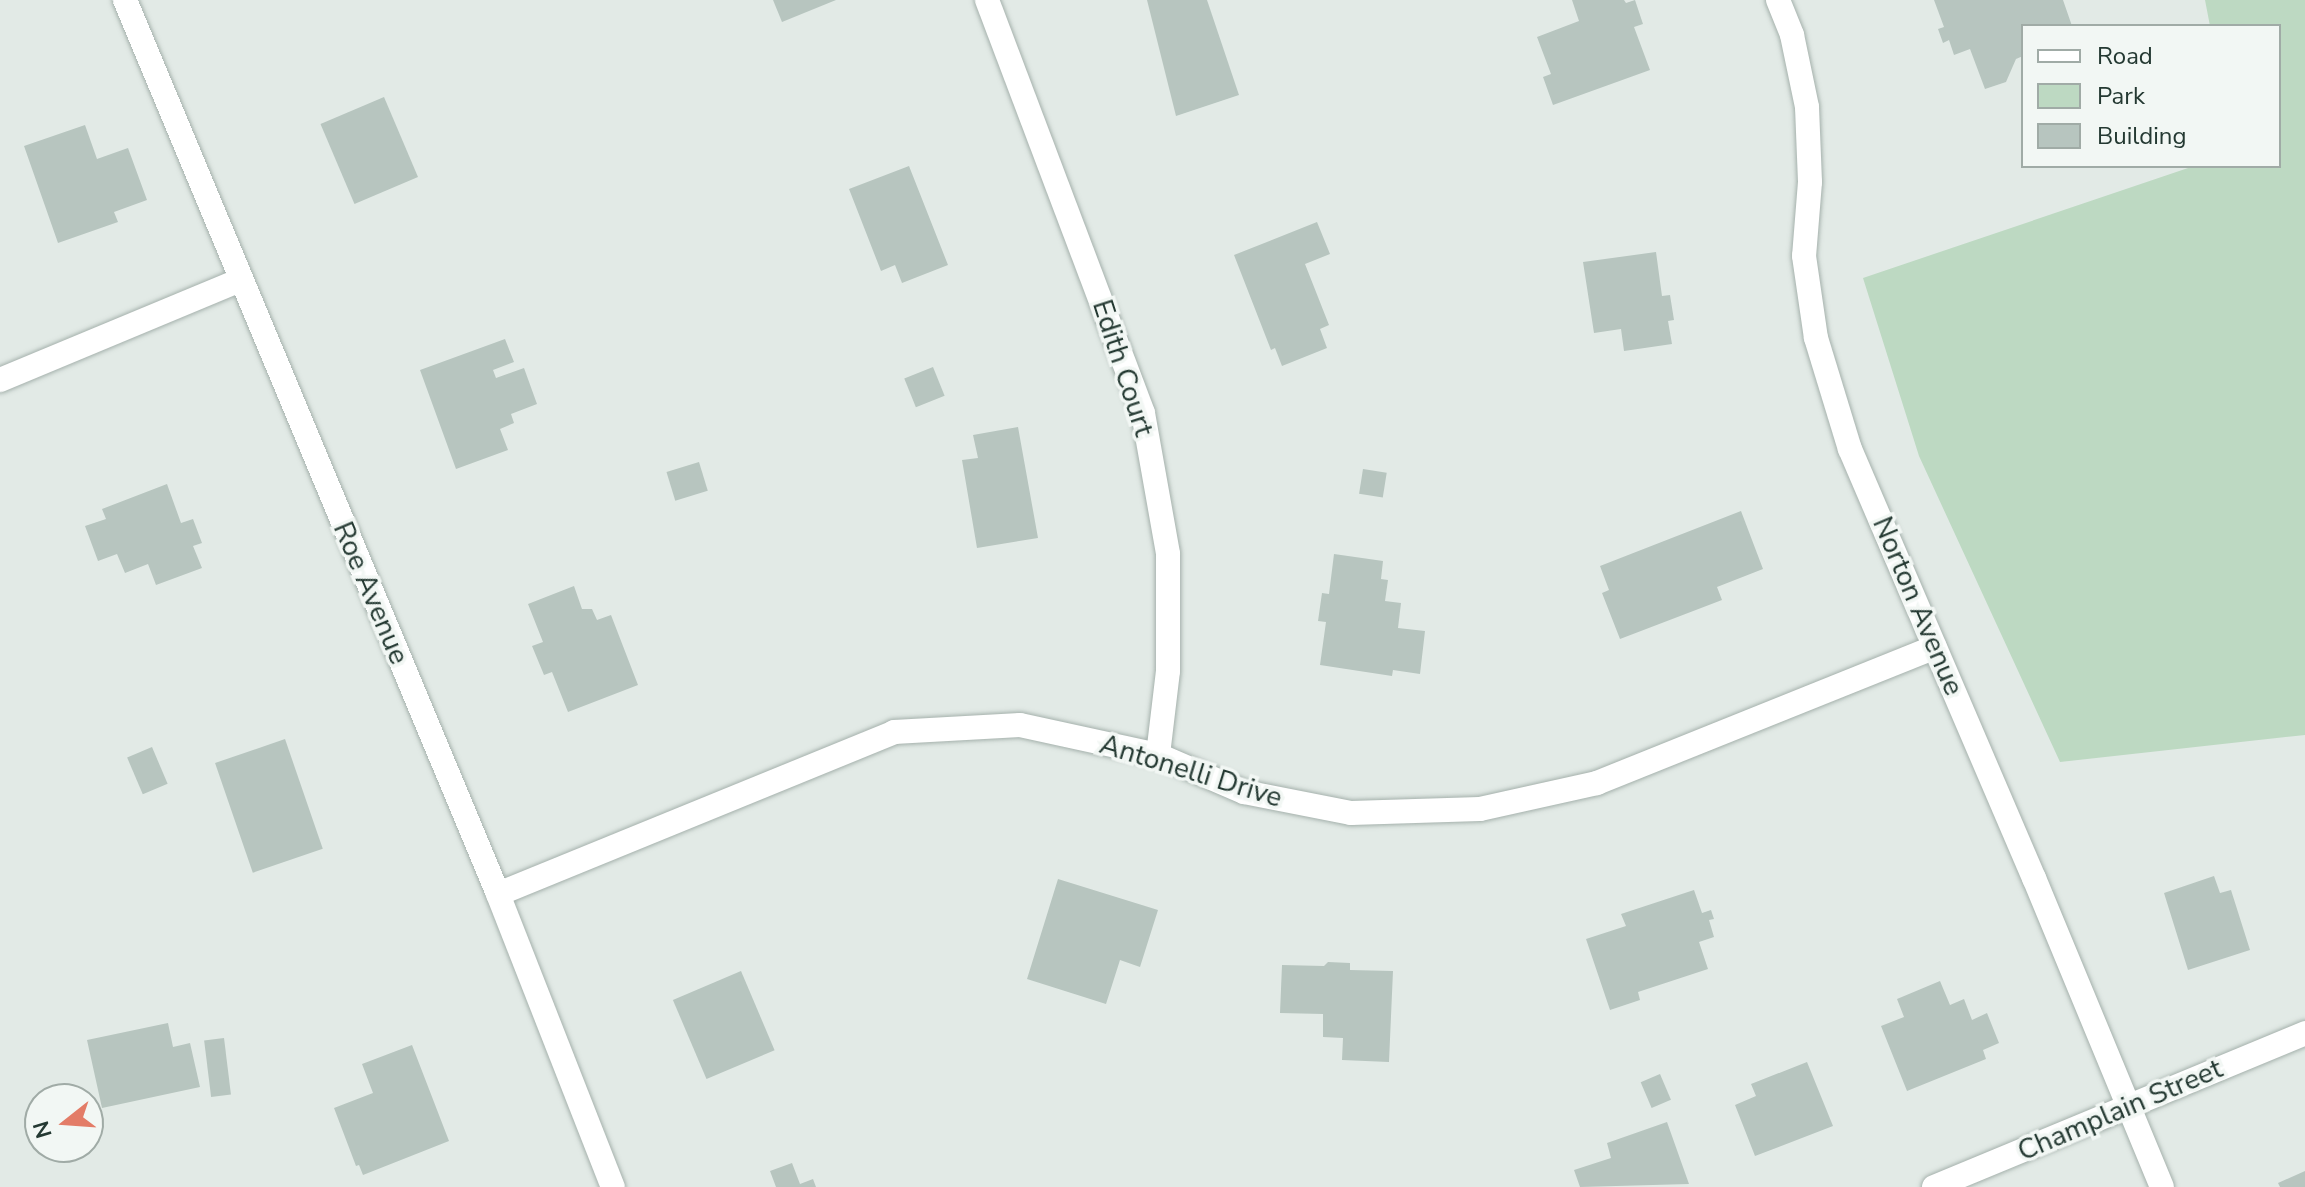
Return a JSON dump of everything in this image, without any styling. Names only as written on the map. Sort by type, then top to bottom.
[{"type":"street","name":"Roe Avenue","points":[[125,0],[498,894],[612,1187]]},
{"type":"street","name":"Edith Court","points":[[987,0],[1143,413],[1168,554],[1168,671],[1158,755]]},
{"type":"street","name":"Norton Avenue","points":[[1778,0],[1792,35],[1807,107],[1810,182],[1804,256],[1816,338],[1850,449],[2162,1187]]},
{"type":"street","points":[[0,380],[240,280]]},
{"type":"street","name":"Antonelli Drive","points":[[498,894],[894,732],[1020,725],[1158,755],[1244,792],[1351,813],[1480,809],[1597,783],[1935,647]]},
{"type":"street","name":"Champlain Street","points":[[1934,1187],[2305,1033]]},
{"type":"green space","points":[[2205,0],[2305,0],[2305,735],[2060,762],[1919,456],[1863,278],[2188,168],[2281,168],[2281,24],[2210,24]]},
{"type":"building","points":[[773,0],[836,0],[782,22]]},
{"type":"building","points":[[1147,0],[1207,0],[1239,95],[1176,116]]},
{"type":"building","points":[[1572,0],[1624,0],[1626,3],[1635,0],[1643,24],[1634,27],[1650,70],[1553,105],[1543,77],[1551,74],[1537,37],[1579,21]]},
{"type":"building","points":[[1934,0],[2063,0],[2071,24],[2021,24],[2021,57],[2016,59],[2006,82],[1985,89],[1970,49],[1954,55],[1949,40],[1943,43],[1938,29],[1944,27]]},
{"type":"building","points":[[384,97],[418,177],[354,204],[320,124]]},
{"type":"building","points":[[85,125],[97,159],[128,148],[147,200],[114,212],[118,222],[58,243],[24,146]]},
{"type":"building","points":[[909,166],[948,265],[902,283],[895,265],[881,271],[849,189]]},
{"type":"building","points":[[1317,222],[1330,254],[1305,264],[1329,325],[1320,329],[1327,348],[1282,366],[1275,348],[1271,350],[1234,255]]},
{"type":"building","points":[[1656,252],[1662,296],[1670,295],[1674,320],[1668,321],[1672,344],[1624,351],[1621,329],[1594,333],[1583,262]]},
{"type":"building","points":[[505,339],[514,362],[493,370],[496,378],[524,368],[537,404],[511,414],[514,423],[500,429],[508,450],[456,469],[420,370]]},
{"type":"building","points":[[933,367],[945,396],[916,407],[904,379]]},
{"type":"building","points":[[1018,427],[1038,538],[977,548],[962,460],[978,458],[973,435]]},
{"type":"building","points":[[699,462],[708,491],[675,501],[666,472]]},
{"type":"building","points":[[1363,469],[1387,473],[1383,497],[1359,494]]},
{"type":"building","points":[[167,484],[181,523],[193,519],[202,543],[193,546],[202,568],[156,585],[148,564],[125,573],[117,554],[98,561],[85,526],[106,519],[102,509]]},
{"type":"building","points":[[1741,511],[1763,569],[1717,587],[1722,600],[1620,639],[1602,593],[1609,590],[1600,566]]},
{"type":"building","points":[[1334,554],[1383,561],[1381,579],[1388,580],[1385,601],[1401,603],[1398,628],[1425,631],[1420,674],[1393,670],[1392,676],[1320,665],[1326,622],[1318,621],[1322,593],[1329,594]]},
{"type":"building","points":[[574,586],[582,609],[592,609],[597,620],[611,615],[638,685],[568,712],[552,672],[544,675],[532,646],[543,642],[528,604]]},
{"type":"building","points":[[285,739],[323,849],[253,873],[215,763]]},
{"type":"building","points":[[152,747],[168,784],[143,794],[127,758]]},
{"type":"building","points":[[2214,876],[2220,893],[2231,890],[2250,950],[2188,970],[2164,893]]},
{"type":"building","points":[[1058,879],[1158,910],[1140,967],[1120,960],[1106,1004],[1027,979]]},
{"type":"building","points":[[1694,890],[1702,913],[1711,910],[1714,919],[1709,920],[1714,937],[1699,942],[1708,969],[1638,992],[1640,1000],[1610,1010],[1586,939],[1626,926],[1621,914]]},
{"type":"building","points":[[1328,962],[1350,963],[1350,970],[1393,971],[1389,1062],[1342,1060],[1343,1038],[1323,1037],[1323,1014],[1280,1013],[1282,965],[1324,966]]},
{"type":"building","points":[[741,971],[775,1050],[706,1079],[673,1000]]},
{"type":"building","points":[[1940,981],[1950,1005],[1964,999],[1972,1020],[1987,1013],[1999,1043],[1983,1050],[1986,1059],[1907,1091],[1881,1026],[1904,1017],[1897,999]]},
{"type":"building","points":[[168,1023],[173,1047],[190,1043],[200,1087],[104,1108],[104,1083],[96,1083],[87,1040]]},
{"type":"building","points":[[224,1038],[231,1095],[211,1097],[204,1040]]},
{"type":"building","points":[[412,1045],[449,1141],[363,1175],[359,1165],[356,1166],[334,1108],[373,1093],[362,1064]]},
{"type":"building","points":[[1807,1062],[1833,1126],[1755,1156],[1735,1105],[1756,1096],[1751,1084]]},
{"type":"building","points":[[1660,1074],[1671,1100],[1652,1108],[1641,1082]]},
{"type":"building","points":[[1667,1122],[1689,1184],[1580,1187],[1574,1170],[1611,1158],[1607,1143]]},
{"type":"building","points":[[792,1163],[800,1184],[813,1179],[816,1187],[776,1187],[770,1171]]},
{"type":"building","points":[[2305,1171],[2305,1187],[2280,1187],[2278,1183]]}]
